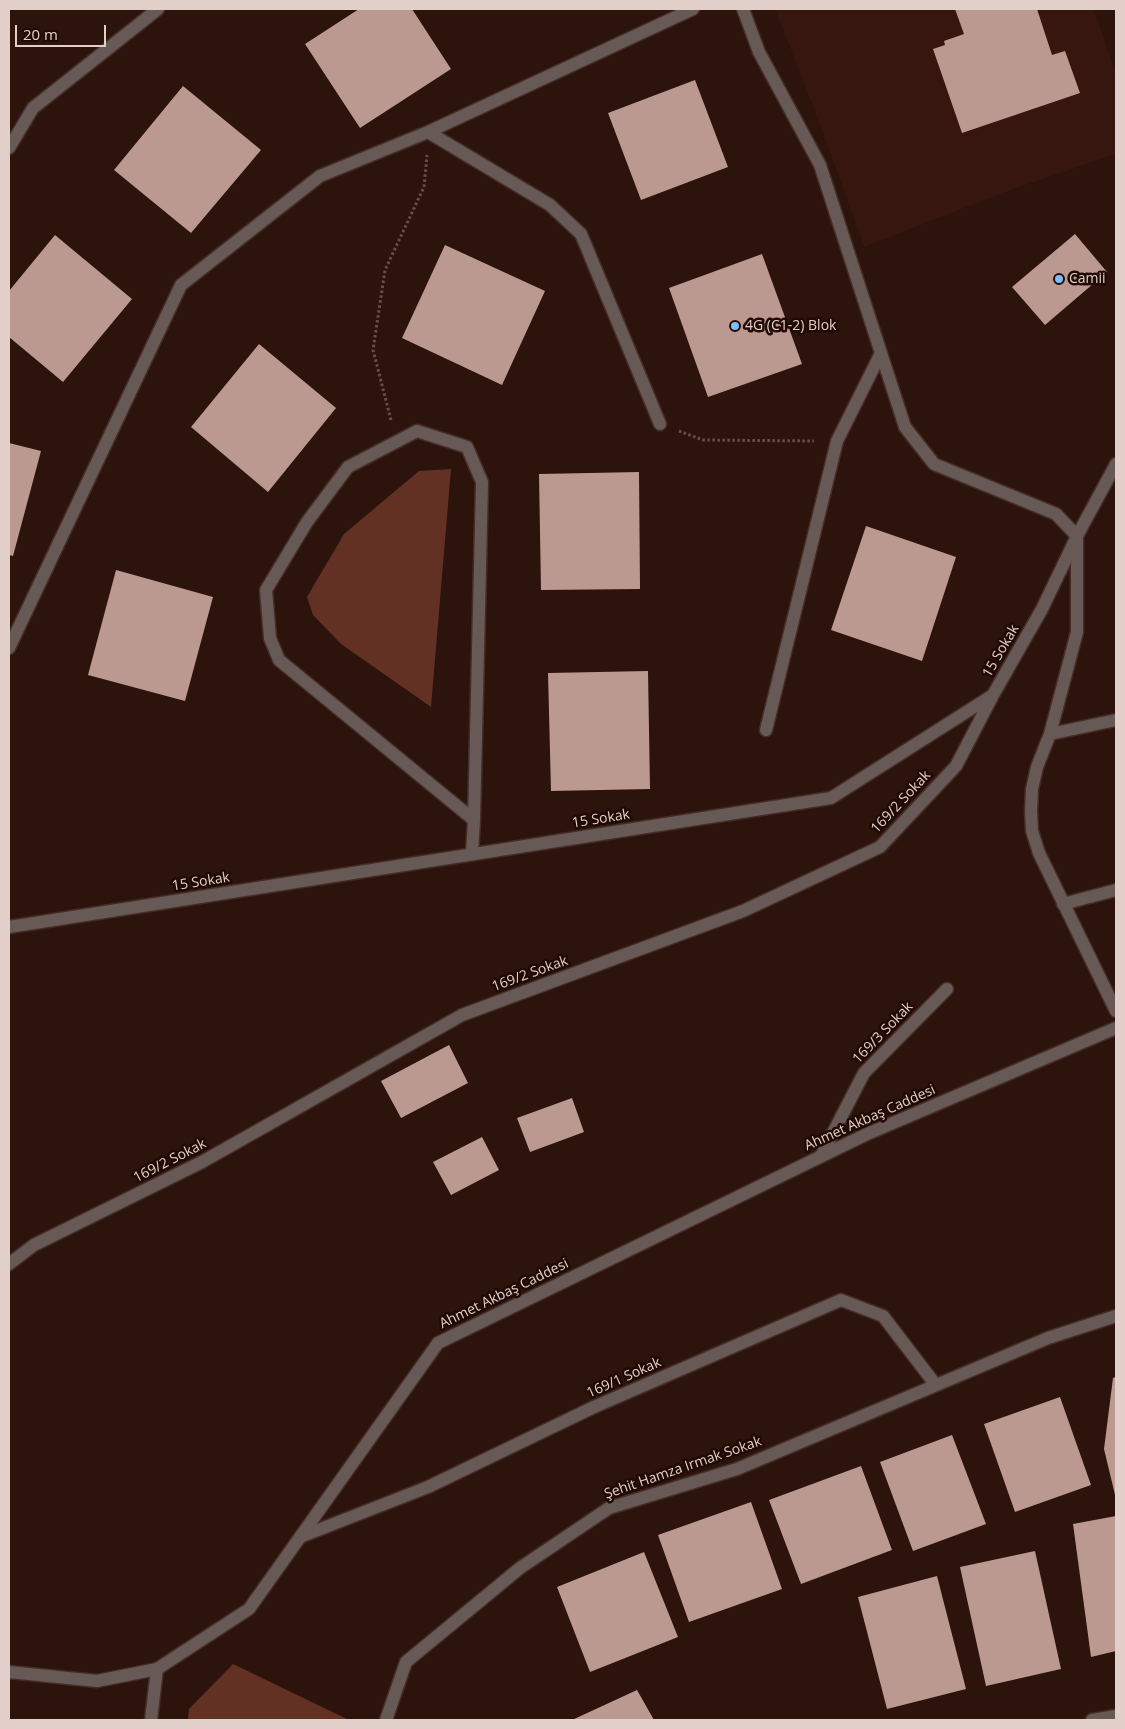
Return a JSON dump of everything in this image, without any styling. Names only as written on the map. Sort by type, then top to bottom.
[{"type":"street","points":[[9,148],[33,108],[158,9]]},
{"type":"street","points":[[9,648],[181,286],[320,176],[428,132],[693,9]]},
{"type":"street","points":[[743,9],[759,52],[820,165],[905,427],[934,464],[1056,514],[1077,536],[1077,632],[1050,734],[1037,767],[1030,811],[1038,853],[1116,1011]]},
{"type":"street","points":[[428,132],[550,205],[581,234],[660,424]]},
{"type":"street","points":[[766,730],[837,441],[881,353]]},
{"type":"street","points":[[472,854],[474,820],[482,482],[467,447],[416,431],[348,467],[307,522],[266,590],[270,638],[279,660],[474,820]]},
{"type":"street","name":"15 Sokak","points":[[9,927],[831,798],[993,695],[1042,609],[1077,536],[1116,464]]},
{"type":"street","name":"169/2 Sokak","points":[[9,1264],[34,1245],[202,1162],[462,1015],[743,911],[880,847],[956,766],[993,695]]},
{"type":"street","points":[[1050,734],[1116,720]]},
{"type":"street","points":[[1063,904],[1116,890]]},
{"type":"street","name":"169/3 Sokak","points":[[821,1156],[864,1073],[947,989]]},
{"type":"street","name":"Ahmet Akbaş Caddesi","points":[[9,1672],[97,1681],[157,1669],[249,1609],[438,1343],[867,1134],[1116,1028]]},
{"type":"street","name":"169/1 Sokak","points":[[300,1537],[428,1487],[594,1407],[841,1300],[883,1316],[935,1384]]},
{"type":"street","name":"Şehit Hamza Irmak Sokak","points":[[386,1720],[406,1662],[520,1568],[609,1508],[737,1469],[1048,1338],[1116,1316]]},
{"type":"street","points":[[151,1720],[157,1669]]},
{"type":"street","points":[[1092,1720],[1116,1716]]},
{"type":"path","points":[[396,442],[373,350],[385,270],[424,187],[428,132]]},
{"type":"path","points":[[660,424],[703,440],[837,441]]},
{"type":"shaded area","points":[[775,9],[1094,9],[1116,74],[1116,154],[1013,189],[864,247],[820,124]]},
{"type":"shaded area","points":[[451,469],[431,707],[341,644],[313,615],[307,597],[344,534],[419,471]]},
{"type":"shaded area","points":[[233,1664],[349,1720],[188,1720],[189,1709]]},
{"type":"building","points":[[359,9],[412,9],[451,69],[360,128],[305,44]]},
{"type":"building","points":[[955,9],[1037,9],[1052,55],[1065,51],[1080,93],[962,133],[933,49],[945,45],[944,41],[964,34]]},
{"type":"building","points":[[695,80],[728,167],[641,200],[608,113]]},
{"type":"building","points":[[183,86],[261,150],[191,233],[114,170]]},
{"type":"building","name":"Camii","points":[[1075,234],[1107,272],[1045,325],[1012,287]]},
{"type":"building","points":[[55,235],[132,299],[63,382],[9,337],[9,291]]},
{"type":"building","points":[[445,245],[545,291],[502,385],[402,338]]},
{"type":"building","name":"4G (C1-2) Blok","points":[[762,254],[802,364],[708,397],[669,288]]},
{"type":"building","points":[[259,344],[336,408],[268,492],[191,427]]},
{"type":"building","points":[[9,443],[41,451],[13,556],[9,555]]},
{"type":"building","points":[[639,472],[640,589],[541,590],[539,474]]},
{"type":"building","points":[[866,526],[956,557],[922,661],[831,630]]},
{"type":"building","points":[[116,570],[213,597],[185,701],[88,675]]},
{"type":"building","points":[[648,671],[650,789],[551,791],[548,673]]},
{"type":"building","points":[[449,1045],[468,1083],[401,1118],[381,1081]]},
{"type":"building","points":[[572,1098],[584,1132],[530,1152],[517,1118]]},
{"type":"building","points":[[482,1137],[499,1170],[451,1195],[433,1162]]},
{"type":"building","points":[[1116,1377],[1116,1499],[1104,1449],[1113,1378]]},
{"type":"building","points":[[1060,1397],[1091,1485],[1015,1512],[984,1424]]},
{"type":"building","points":[[952,1435],[986,1524],[913,1551],[880,1462]]},
{"type":"building","points":[[861,1466],[892,1550],[801,1584],[769,1500]]},
{"type":"building","points":[[751,1502],[782,1589],[689,1622],[658,1535]]},
{"type":"building","points":[[1116,1516],[1116,1651],[1091,1657],[1073,1524]]},
{"type":"building","points":[[1035,1551],[1061,1669],[986,1686],[960,1567]]},
{"type":"building","points":[[644,1552],[678,1637],[590,1672],[557,1587]]},
{"type":"building","points":[[937,1576],[966,1689],[887,1709],[858,1597]]},
{"type":"building","points":[[637,1690],[654,1720],[572,1720]]},
{"type":"place","name":"Camii","points":[[1059,279]]},
{"type":"place","name":"4G (C1-2) Blok","points":[[735,326]]}]
